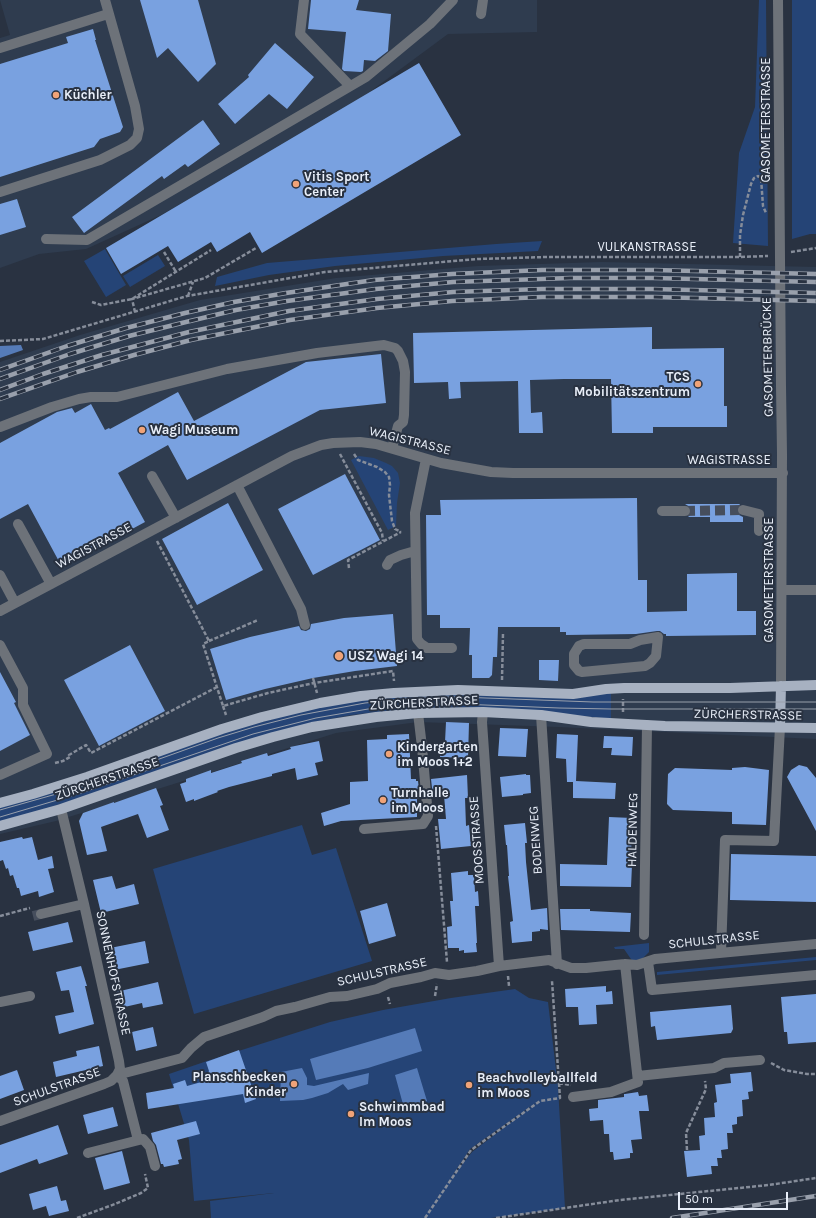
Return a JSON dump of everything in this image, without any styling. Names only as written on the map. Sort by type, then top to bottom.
[{"type":"main road","name":"ZÜRCHERSTRASSE","points":[[0,803],[87,777],[226,728],[270,715],[320,703],[361,696],[433,690],[573,694],[624,688],[730,688],[816,685]]},
{"type":"main road","points":[[780,727],[781,686]]},
{"type":"main road","name":"ZÜRCHERSTRASSE","points":[[0,826],[61,809],[236,748],[273,737],[320,726],[376,717],[418,713],[483,712],[541,715],[591,722],[623,724],[816,728]]},
{"type":"street","points":[[0,192],[100,160],[130,145],[137,138],[139,129],[135,106],[105,0]]},
{"type":"street","points":[[304,0],[300,34],[350,86]]},
{"type":"street","points":[[46,239],[87,240],[366,77],[430,24],[453,0]]},
{"type":"street","points":[[481,14],[483,0]]},
{"type":"street","name":"GASOMETERSTRASSE","points":[[778,0],[780,240]]},
{"type":"street","points":[[0,48],[108,14]]},
{"type":"street","name":"GASOMETERBRÜCKE","points":[[780,240],[782,473]]},
{"type":"street","points":[[0,426],[79,399],[91,397],[117,397],[226,369],[317,353],[384,345],[398,351],[403,361],[405,372],[404,419],[398,426],[392,448]]},
{"type":"street","name":"WAGISTRASSE","points":[[0,611],[292,456],[320,445],[360,442],[392,448],[426,459],[470,469],[501,472],[782,473]]},
{"type":"street","points":[[426,459],[415,512],[417,639],[427,648],[452,648]]},
{"type":"street","name":"GASOMETERSTRASSE","points":[[781,686],[783,590],[782,473]]},
{"type":"street","points":[[152,476],[176,518]]},
{"type":"street","points":[[237,485],[301,609],[305,625]]},
{"type":"street","points":[[743,510],[759,514],[759,531]]},
{"type":"street","points":[[662,511],[685,511]]},
{"type":"street","points":[[18,524],[51,584]]},
{"type":"street","points":[[387,565],[390,560],[415,551]]},
{"type":"street","points":[[0,575],[15,603]]},
{"type":"street","points":[[783,590],[816,590]]},
{"type":"street","points":[[658,638],[656,656],[645,666],[590,672],[579,671],[574,665],[576,650],[584,644],[593,644],[630,644],[640,640],[658,638]]},
{"type":"street","points":[[0,645],[23,688],[23,705],[47,754],[6,774],[0,775]]},
{"type":"street","name":"MOOSSTRASSE","points":[[483,712],[482,722],[499,966]]},
{"type":"street","points":[[364,829],[423,824],[428,816],[418,713]]},
{"type":"street","name":"BODENWEG","points":[[541,715],[557,964]]},
{"type":"street","name":"HALDENWEG","points":[[644,935],[647,725]]},
{"type":"street","points":[[721,952],[725,840],[774,841],[780,727]]},
{"type":"street","name":"SONNENHOFSTRASSE","points":[[61,809],[119,1061],[120,1069],[117,1075],[123,1081],[138,1140]]},
{"type":"street","points":[[41,914],[84,904]]},
{"type":"street","name":"SCHULSTRASSE","points":[[0,1121],[104,1084],[111,1081],[117,1075],[182,1058],[204,1037],[263,1017],[276,1011],[330,997],[348,996],[377,989],[390,983],[435,973],[449,975],[499,966],[549,960],[571,968],[625,964],[637,965],[655,959],[816,944]]},
{"type":"street","points":[[648,962],[652,990],[816,974]]},
{"type":"street","points":[[573,1098],[612,1092],[638,1082],[625,964]]},
{"type":"street","points":[[0,1002],[30,996]]},
{"type":"street","points":[[638,1076],[714,1068],[724,1063],[760,1060]]},
{"type":"street","points":[[88,1153],[143,1139],[150,1147],[155,1166]]},
{"type":"path","points":[[740,258],[740,235],[743,215],[754,178],[758,176],[761,178],[764,206],[767,213],[771,216],[780,217]]},
{"type":"path","points":[[92,302],[102,305],[132,299],[205,278],[256,248]]},
{"type":"path","points":[[790,252],[816,248]]},
{"type":"path","points":[[132,299],[210,250]]},
{"type":"path","points":[[164,252],[176,272]]},
{"type":"path","name":"VULKANSTRASSE","points":[[0,341],[43,339],[188,296],[326,272],[478,259],[568,257],[740,258],[771,256]]},
{"type":"path","points":[[188,296],[194,281]]},
{"type":"path","points":[[132,299],[134,312]]},
{"type":"path","points":[[350,568],[348,560],[401,532],[395,529],[392,521],[389,495],[389,477],[385,472],[377,467],[358,460],[354,452]]},
{"type":"path","points":[[340,453],[382,533],[383,541]]},
{"type":"path","points":[[158,543],[209,640]]},
{"type":"path","points":[[227,718],[203,644],[209,640],[258,620]]},
{"type":"path","points":[[502,683],[503,633]]},
{"type":"path","points":[[223,706],[268,692],[314,683],[393,672],[394,684]]},
{"type":"path","points":[[313,678],[317,694]]},
{"type":"path","points":[[63,761],[70,757],[69,755],[86,745],[91,753],[217,687]]},
{"type":"path","points":[[623,724],[624,688]]},
{"type":"path","points":[[428,816],[436,820],[449,975]]},
{"type":"path","points":[[425,1218],[471,1150],[540,1101],[560,1098],[552,981]]},
{"type":"path","points":[[760,1060],[771,1062],[784,1070],[816,1074]]},
{"type":"path","points":[[686,1150],[686,1133],[706,1090],[704,1069]]},
{"type":"path","points":[[496,1218],[620,1200],[769,1185],[816,1178]]},
{"type":"path","points":[[77,1218],[115,1204],[141,1193],[148,1188]]},
{"type":"shaded area","points":[[0,0],[537,0],[537,32],[448,34],[356,102],[333,117],[161,215],[86,249],[39,254],[0,268],[0,38],[10,35]]},
{"type":"shaded area","points":[[759,0],[766,0],[768,246],[733,243],[739,153],[755,107]]},
{"type":"shaded area","points":[[792,0],[816,0],[816,234],[810,234],[792,239]]},
{"type":"shaded area","points":[[542,241],[538,251],[443,256],[335,266],[269,275],[215,286],[217,277],[267,263]]},
{"type":"shaded area","points":[[105,249],[126,285],[106,297],[84,261]]},
{"type":"shaded area","points":[[158,255],[165,266],[130,287],[123,276]]},
{"type":"shaded area","points":[[602,262],[816,267],[816,739],[418,722],[336,733],[56,821],[0,834],[0,362],[80,335],[200,300],[336,278],[478,266]]},
{"type":"shaded area","points":[[21,345],[23,350],[0,358],[0,346]]},
{"type":"shaded area","points":[[359,456],[374,458],[386,463],[392,466],[398,473],[400,483],[396,526],[388,530],[351,460]]},
{"type":"shaded area","points":[[611,692],[611,719],[522,710],[443,707],[403,709],[351,715],[314,722],[68,802],[0,822],[0,807],[209,737],[301,711],[361,700],[414,695]]},
{"type":"shaded area","points":[[302,825],[312,855],[336,848],[372,961],[194,1014],[153,869]]},
{"type":"shaded area","points":[[649,943],[649,952],[641,960],[633,962],[624,949],[615,949],[614,947]]},
{"type":"shaded area","points":[[816,957],[816,960],[657,975],[657,972]]},
{"type":"shaded area","name":"Schwimmbad Im Moos","points":[[515,989],[529,998],[548,1002],[558,1087],[565,1208],[491,1218],[211,1218],[210,1201],[274,1193],[194,1201],[189,1140],[169,1074],[330,1022],[383,1010]],"holes":[[[540,1100],[472,1152],[451,1178],[470,1149]]]},
{"type":"shaded area","points":[[415,1028],[422,1051],[368,1068],[316,1080],[310,1059]]},
{"type":"shaded area","name":"Planschbecken Kinder","points":[[302,1068],[307,1078],[307,1085],[314,1086],[369,1073],[368,1084],[348,1090],[343,1084],[328,1093],[312,1098],[280,1101],[281,1072]]},
{"type":"shaded area","points":[[417,1068],[427,1101],[404,1108],[395,1075]]},
{"type":"building","points":[[140,0],[198,0],[216,64],[198,82],[168,48],[157,58]]},
{"type":"building","points":[[311,0],[359,0],[356,10],[391,14],[388,51],[375,61],[364,60],[363,71],[361,72],[344,71],[342,69],[346,32],[308,29]]},
{"type":"building","name":"Küchler","points":[[93,29],[95,40],[123,127],[120,132],[100,139],[94,147],[0,177],[0,64],[68,43],[66,37]]},
{"type":"building","points":[[275,43],[314,77],[287,109],[269,94],[235,124],[218,104],[249,77],[248,75]]},
{"type":"building","name":"Vitis Sport Center","points":[[419,63],[461,135],[262,253],[250,232],[217,252],[211,242],[178,262],[168,246],[121,274],[106,248]]},
{"type":"building","points":[[203,120],[220,144],[188,167],[185,164],[164,179],[162,176],[84,233],[72,217]]},
{"type":"building","points":[[17,199],[26,227],[0,235],[0,204]]},
{"type":"building","points":[[652,327],[652,349],[724,348],[724,406],[727,406],[727,427],[653,427],[653,433],[612,433],[611,379],[564,379],[530,380],[531,413],[542,412],[543,433],[519,433],[518,381],[460,382],[461,398],[449,399],[448,382],[414,383],[413,333]]},
{"type":"building","points":[[381,354],[386,403],[320,410],[187,480],[168,445],[118,473],[145,522],[62,567],[28,504],[0,519],[0,443],[57,412],[72,408],[75,413],[91,404],[105,430],[110,429],[178,392],[194,421],[306,362]]},
{"type":"building","points":[[345,474],[380,540],[313,575],[278,509]]},
{"type":"building","points":[[637,498],[638,580],[647,580],[647,612],[687,611],[687,574],[737,573],[737,611],[756,611],[756,635],[666,636],[666,634],[657,631],[636,634],[566,635],[566,632],[560,632],[560,627],[498,627],[497,657],[493,657],[492,675],[489,678],[472,678],[472,655],[469,655],[470,628],[440,628],[440,615],[427,615],[426,515],[441,515],[440,500]]},
{"type":"building","points":[[228,503],[263,570],[197,605],[162,539]]},
{"type":"building","points":[[685,504],[740,504],[737,511],[739,515],[743,517],[743,522],[710,522],[710,517],[688,517],[691,514],[691,511],[690,507]]},
{"type":"building","points":[[393,614],[397,666],[313,678],[226,700],[210,649],[250,637],[299,626],[301,630],[306,631],[310,629],[311,624],[344,618]]},
{"type":"building","points":[[130,645],[165,711],[99,746],[64,680]]},
{"type":"building","points":[[539,660],[559,660],[558,681],[539,680]]},
{"type":"building","points":[[0,672],[16,702],[14,703],[30,735],[0,751]]},
{"type":"building","points":[[446,722],[469,723],[468,758],[440,757],[441,742],[445,742]]},
{"type":"building","points":[[500,728],[528,729],[526,757],[498,756]]},
{"type":"building","name":"Turnhalle im Moos","points":[[409,734],[411,779],[416,779],[416,781],[418,781],[420,798],[417,799],[417,817],[341,821],[324,826],[321,813],[350,804],[350,782],[368,781],[367,740],[387,739],[387,735]]},
{"type":"building","points":[[557,734],[578,735],[576,781],[616,783],[615,799],[573,798],[573,782],[567,782],[566,759],[556,758]]},
{"type":"building","points":[[604,736],[633,737],[632,756],[611,755],[612,748],[603,748]]},
{"type":"building","points":[[319,741],[323,761],[315,763],[318,775],[297,780],[295,768],[272,774],[272,776],[229,787],[194,801],[194,799],[186,802],[180,784],[186,782],[186,779],[211,770],[211,773],[242,763],[241,761],[267,753],[268,756],[291,749],[290,747]]},
{"type":"building","points":[[799,765],[807,767],[816,778],[816,831],[787,777],[791,770]]},
{"type":"building","points":[[745,767],[769,770],[766,825],[732,824],[732,812],[673,810],[667,804],[668,774],[675,768],[732,770],[732,768]]},
{"type":"building","points":[[526,774],[530,775],[531,793],[502,797],[500,777]]},
{"type":"building","points":[[467,775],[468,798],[465,798],[466,826],[469,825],[471,846],[441,849],[438,819],[446,819],[444,795],[433,797],[431,779]]},
{"type":"building","points":[[156,788],[163,805],[160,806],[169,830],[147,838],[138,814],[101,827],[107,851],[87,855],[79,821],[83,813]]},
{"type":"building","points":[[609,817],[632,818],[631,887],[560,886],[560,864],[607,865]]},
{"type":"building","points":[[525,823],[527,843],[525,843],[526,862],[531,910],[547,908],[548,930],[540,929],[540,931],[532,932],[532,941],[512,943],[510,922],[513,921],[504,825]]},
{"type":"building","points":[[22,837],[23,839],[32,837],[38,860],[52,856],[54,868],[48,869],[54,892],[39,897],[38,891],[21,896],[13,875],[10,876],[8,868],[6,869],[3,860],[0,861],[0,842]]},
{"type":"building","points":[[731,854],[816,856],[816,902],[730,900]]},
{"type":"building","points":[[468,871],[468,875],[474,875],[475,892],[478,891],[479,906],[475,906],[477,952],[464,953],[464,950],[459,951],[459,948],[448,948],[447,927],[452,926],[450,901],[453,901],[451,873]]},
{"type":"building","points":[[112,876],[116,889],[134,884],[139,904],[101,913],[93,880]]},
{"type":"building","points":[[387,903],[396,936],[369,944],[360,911]]},
{"type":"building","points":[[560,909],[590,909],[590,911],[631,913],[630,932],[561,930]]},
{"type":"building","points":[[68,922],[73,942],[33,951],[28,932]]},
{"type":"building","points":[[145,941],[149,963],[114,970],[110,948]]},
{"type":"building","points":[[81,966],[87,986],[85,986],[94,1024],[59,1034],[55,1016],[74,1012],[69,990],[61,991],[56,972]]},
{"type":"building","points":[[158,982],[163,1004],[143,1008],[142,1003],[120,1008],[116,992]]},
{"type":"building","points":[[606,986],[606,992],[612,991],[613,1004],[596,1005],[597,1024],[579,1025],[578,1007],[566,1007],[565,989]]},
{"type":"building","points":[[816,994],[816,1042],[788,1044],[787,1032],[784,1032],[781,997]]},
{"type":"building","points":[[731,1005],[733,1029],[731,1033],[657,1040],[655,1026],[651,1027],[650,1012]]},
{"type":"building","points":[[153,1027],[157,1046],[136,1051],[132,1032]]},
{"type":"building","points":[[99,1046],[103,1066],[56,1077],[53,1062],[77,1056],[76,1051]]},
{"type":"building","points":[[239,1050],[256,1099],[245,1103],[243,1094],[148,1109],[146,1093],[174,1088],[173,1084],[185,1080],[187,1086],[205,1081],[209,1071],[206,1062]]},
{"type":"building","points":[[17,1070],[24,1090],[0,1099],[0,1076]]},
{"type":"building","points":[[751,1072],[753,1091],[748,1092],[749,1099],[742,1100],[743,1116],[737,1117],[737,1124],[732,1125],[733,1133],[727,1133],[728,1149],[721,1150],[722,1158],[717,1158],[718,1166],[711,1166],[712,1174],[687,1177],[684,1151],[700,1150],[699,1136],[705,1135],[704,1118],[715,1117],[714,1103],[717,1102],[715,1085],[731,1083],[730,1074]]},
{"type":"building","points":[[638,1092],[639,1096],[647,1095],[649,1111],[639,1111],[642,1139],[631,1140],[633,1153],[630,1153],[630,1158],[614,1160],[613,1152],[610,1152],[609,1134],[604,1134],[603,1120],[590,1121],[589,1109],[598,1108],[598,1100],[624,1097],[624,1094]]},
{"type":"building","points":[[113,1107],[118,1126],[88,1134],[83,1115]]},
{"type":"building","points":[[196,1121],[200,1134],[177,1140],[182,1159],[178,1160],[179,1164],[164,1167],[163,1164],[161,1164],[151,1133]]},
{"type":"building","points":[[58,1125],[68,1154],[39,1164],[37,1159],[0,1173],[0,1145]]},
{"type":"building","points":[[122,1151],[130,1183],[104,1190],[95,1158]]},
{"type":"building","points":[[57,1186],[61,1201],[66,1200],[69,1211],[49,1216],[46,1206],[33,1210],[29,1194]]},
{"type":"tunnel","points":[[685,511],[743,510]]},
{"type":"tunnel","points":[[33,916],[41,914]]},
{"type":"tram line","points":[[0,810],[81,787],[218,738],[254,727],[301,715],[365,703],[424,697],[593,702],[816,702]]},
{"type":"tram line","points":[[0,817],[81,793],[253,734],[316,718],[368,709],[424,704],[611,709],[816,709]]},
{"type":"railway","points":[[0,370],[67,346],[126,328],[185,313],[234,302],[374,280],[452,274],[542,270],[654,270],[816,274]]},
{"type":"railway","points":[[0,379],[70,354],[129,336],[236,310],[287,301],[376,289],[453,282],[570,278],[653,278],[816,282]]},
{"type":"railway","points":[[0,390],[102,355],[189,332],[289,311],[377,299],[453,292],[542,289],[652,289],[816,293]]},
{"type":"railway","points":[[0,399],[77,372],[191,340],[290,320],[377,308],[452,301],[542,297],[653,297],[816,301]]},
{"type":"railway","points":[[672,1218],[816,1196]]},
{"type":"place","name":"Küchler","points":[[56,95]]},
{"type":"place","name":"Vitis Sport Center","points":[[296,184]]},
{"type":"place","name":"TCS Mobilitätszentrum","points":[[698,384]]},
{"type":"place","name":"Wagi Museum","points":[[142,430]]},
{"type":"place","name":"USZ Wagi 14","points":[[339,656]]},
{"type":"place","name":"Kindergarten im Moos 1+2","points":[[389,754]]},
{"type":"place","name":"Turnhalle im Moos","points":[[383,800]]},
{"type":"place","name":"Planschbecken Kinder","points":[[294,1084]]},
{"type":"place","name":"Beachvolleyballfeld im Moos","points":[[469,1085]]},
{"type":"place","name":"Schwimmbad Im Moos","points":[[351,1114]]}]
